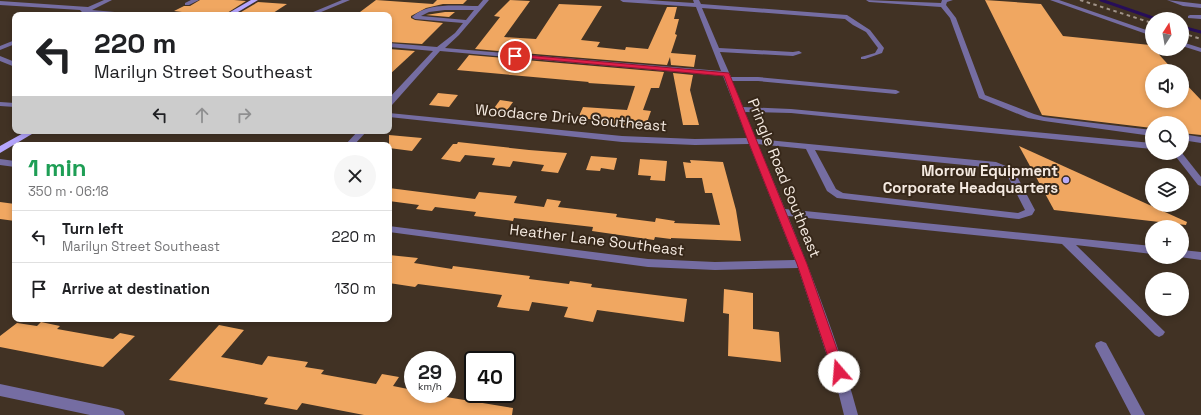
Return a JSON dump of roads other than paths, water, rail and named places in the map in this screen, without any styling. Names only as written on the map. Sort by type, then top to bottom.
[{"type":"main road","points":[[234,12],[256,0]]},
{"type":"main road","points":[[0,142],[15,134]]},
{"type":"main road","points":[[13,142],[27,134]]},
{"type":"main road","points":[[0,150],[12,143]]},
{"type":"street","points":[[82,12],[109,0]]},
{"type":"street","points":[[187,4],[196,0]]},
{"type":"street","points":[[317,12],[347,0]]},
{"type":"street","points":[[392,100],[439,49],[457,34],[486,0]]},
{"type":"street","points":[[623,0],[698,3],[832,14],[847,17],[855,24],[868,31],[881,48],[880,52],[877,54],[863,58]]},
{"type":"street","points":[[870,0],[943,5],[953,18],[982,96],[1031,116],[1044,119],[1145,132]]},
{"type":"street","points":[[943,5],[944,1],[950,0]]},
{"type":"street","points":[[1053,0],[1145,32]]},
{"type":"street","points":[[1170,0],[1183,4],[1201,6]]},
{"type":"street","points":[[1197,0],[1201,1]]},
{"type":"street","points":[[0,3],[102,12]]},
{"type":"street","name":"Pringle Road Southeast","points":[[698,3],[802,264],[843,383],[851,415]]},
{"type":"street","points":[[467,22],[415,17],[425,11],[479,8]]},
{"type":"street","points":[[1190,16],[1201,17]]},
{"type":"street","points":[[0,48],[12,43]]},
{"type":"street","points":[[392,45],[896,92]]},
{"type":"street","points":[[1189,46],[1201,50]]},
{"type":"street","points":[[717,50],[793,54],[799,53]]},
{"type":"street","points":[[0,58],[12,64]]},
{"type":"street","points":[[1,104],[12,105]]},
{"type":"street","points":[[740,109],[791,111],[1145,145]]},
{"type":"street","name":"Woodacre Drive Southeast","points":[[392,115],[622,139],[695,142],[752,141],[809,146],[1004,167],[1010,171],[1030,210],[1028,213],[1020,216],[840,196],[832,190],[809,146]]},
{"type":"street","points":[[353,142],[360,134]]},
{"type":"street","points":[[1189,138],[1201,140]]},
{"type":"street","points":[[1183,160],[1201,183]]},
{"type":"street","points":[[0,162],[12,164]]},
{"type":"street","points":[[781,212],[871,220],[1145,249]]},
{"type":"street","name":"Heather Lane Southeast","points":[[392,229],[648,263],[701,266],[802,264]]},
{"type":"street","points":[[1065,241],[1158,332]]},
{"type":"street","points":[[1189,255],[1201,256]]},
{"type":"street","points":[[1101,346],[1138,415]]},
{"type":"street","points":[[0,390],[94,413],[118,415]]},
{"type":"waterway","points":[[1101,0],[1145,15]]},
{"type":"waterway","points":[[1189,29],[1201,32]]},
{"type":"railway","points":[[1080,0],[1145,21]]},
{"type":"railway","points":[[1189,35],[1201,39]]},
{"type":"place","name":"Morrow Equipment Corporate Headquarters","points":[[1066,180]]}]
